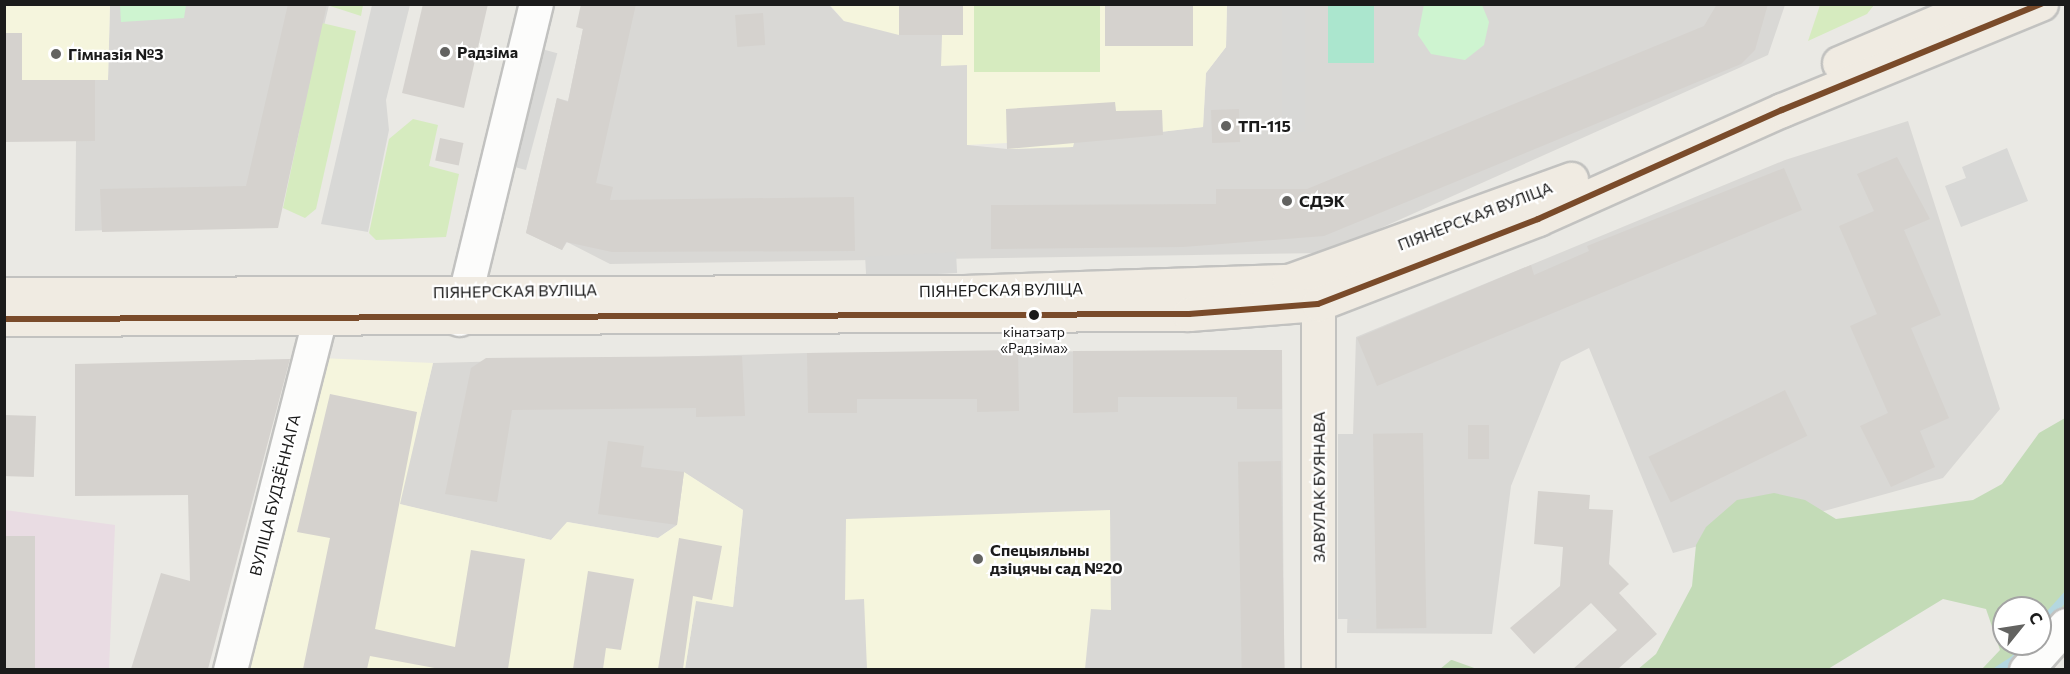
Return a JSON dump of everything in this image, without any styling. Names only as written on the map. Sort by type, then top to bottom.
[{"type":"main road","points":[[1947,21],[1978,4]]},
{"type":"main road","points":[[1947,21],[2040,4]]},
{"type":"main road","name":"ПІЯНЕРСКАЯ ВУЛІЦА","points":[[4,294],[463,305],[1189,314],[1318,290],[1538,219],[1947,21]]},
{"type":"main road","name":"ЗАВУЛАК БУЯНАВА","points":[[1318,290],[1318,669]]},
{"type":"main road","name":"ПІЯНЕРСКАЯ ВУЛІЦА","points":[[4,319],[319,321],[463,305]]},
{"type":"street","points":[[463,305],[536,4]]},
{"type":"street","name":"ВУЛІЦА БУДЗЁННАГА","points":[[230,669],[319,321]]},
{"type":"street","points":[[2026,669],[2066,625]]},
{"type":"shaded area","name":"Гімназія №3","points":[[5,5],[110,5],[108,80],[95,80],[95,141],[5,141]]},
{"type":"shaded area","points":[[110,5],[329,5],[281,205],[257,226],[75,231],[76,141],[95,141],[95,80],[108,79]]},
{"type":"shaded area","points":[[372,5],[410,5],[386,100],[389,130],[368,232],[321,224]]},
{"type":"shaded area","points":[[588,5],[829,5],[844,21],[942,35],[967,65],[967,145],[1007,149],[1073,147],[1074,142],[1203,127],[1206,73],[1226,47],[1227,5],[1785,5],[1768,55],[1325,253],[610,264],[567,242],[562,250],[526,233],[557,98],[568,101]]},
{"type":"shaded area","points":[[830,5],[1227,5],[1226,47],[1206,73],[1203,127],[1074,142],[1073,147],[1007,149],[1007,143],[967,145],[967,65],[941,66],[942,35],[899,35],[844,21]]},
{"type":"shaded area","points":[[1282,5],[1305,5],[1305,132],[1282,132]]},
{"type":"shaded area","points":[[538,48],[557,53],[526,170],[507,165]]},
{"type":"shaded area","points":[[1908,121],[2000,409],[1943,478],[1673,553],[1589,348],[1561,362],[1511,486],[1492,634],[1347,633],[1356,337],[1785,160]]},
{"type":"shaded area","points":[[2007,148],[2028,201],[1961,227],[1945,186],[1966,178],[1962,167]]},
{"type":"shaded area","points":[[956,252],[957,273],[866,278],[865,257]]},
{"type":"shaded area","points":[[1282,350],[1284,669],[685,669],[696,600],[733,607],[743,510],[685,473],[677,525],[658,538],[568,522],[551,540],[399,504],[433,363],[807,353]]},
{"type":"shaded area","points":[[320,358],[433,363],[400,504],[551,540],[567,522],[658,538],[677,525],[684,472],[743,510],[733,607],[696,601],[685,669],[243,670]]},
{"type":"shaded area","points":[[1338,434],[1360,434],[1360,619],[1338,619]]},
{"type":"shaded area","points":[[5,510],[115,525],[109,669],[5,670]]},
{"type":"shaded area","name":"Спецыяльны дзіцячы сад №20","points":[[1110,510],[1111,610],[1091,609],[1085,669],[867,669],[864,599],[845,600],[846,519]]},
{"type":"green space","points":[[120,4],[186,5],[184,18],[121,22]]},
{"type":"green space","points":[[1424,4],[1482,5],[1489,22],[1484,45],[1465,60],[1431,54],[1418,35]]},
{"type":"green space","points":[[1820,4],[1874,5],[1867,14],[1808,41]]},
{"type":"green space","points":[[327,5],[363,5],[361,16]]},
{"type":"green space","points":[[974,5],[1100,5],[1100,72],[974,72]]},
{"type":"green space","points":[[1328,5],[1374,5],[1374,63],[1328,63]]},
{"type":"green space","points":[[322,23],[356,31],[316,209],[305,218],[283,208]]},
{"type":"green space","points":[[413,119],[438,125],[429,166],[459,174],[446,237],[376,240],[369,233],[389,139]]},
{"type":"green space","points":[[2065,418],[2065,614],[2052,630],[2052,596],[1992,596],[1992,627],[1986,609],[1943,599],[1828,669],[1637,670],[1656,654],[1692,586],[1696,545],[1706,527],[1737,500],[1774,493],[1805,500],[1836,519],[1973,500],[2002,484],[2039,433]]},
{"type":"green space","points":[[1994,656],[2029,656],[2017,669],[1982,669]]},
{"type":"green space","points":[[1452,660],[1477,669],[1440,669]]},
{"type":"building","points":[[288,4],[327,4],[278,228],[102,232],[100,189],[246,186]]},
{"type":"building","name":"Радзіма","points":[[423,4],[488,4],[464,108],[402,93]]},
{"type":"building","points":[[581,4],[636,4],[596,183],[613,187],[610,200],[854,197],[855,251],[612,252],[566,242],[562,250],[526,233],[557,98],[568,102],[583,29],[576,27]]},
{"type":"building","points":[[899,4],[963,4],[963,35],[899,35]]},
{"type":"building","points":[[1105,4],[1193,4],[1193,46],[1105,46]]},
{"type":"building","points":[[1717,4],[1768,4],[1755,50],[1741,64],[1324,236],[1183,247],[991,249],[991,205],[1216,204],[1216,189],[1307,189],[1704,26]]},
{"type":"building","points":[[763,13],[765,45],[737,47],[735,15]]},
{"type":"building","points":[[4,33],[22,33],[22,80],[95,80],[95,141],[4,142]]},
{"type":"building","points":[[1115,102],[1116,111],[1162,110],[1163,135],[1007,149],[1006,109]]},
{"type":"building","name":"ТП-115","points":[[1239,109],[1240,142],[1212,143],[1211,110]]},
{"type":"building","points":[[440,138],[463,143],[459,165],[435,160]]},
{"type":"building","points":[[1897,157],[1930,219],[1904,230],[1941,315],[1911,328],[1949,418],[1920,431],[1935,467],[1891,487],[1860,426],[1888,413],[1850,326],[1877,314],[1839,226],[1874,211],[1857,174]]},
{"type":"building","points":[[1784,168],[1802,210],[1377,386],[1357,338],[1531,265],[1534,275],[1589,251],[1587,246]]},
{"type":"building","points":[[1018,350],[1019,411],[977,412],[977,399],[857,399],[857,413],[808,413],[807,353]]},
{"type":"building","points":[[1282,350],[1282,409],[1237,409],[1237,397],[1118,397],[1118,412],[1073,413],[1073,351]]},
{"type":"building","points":[[742,356],[745,416],[696,417],[696,408],[512,410],[497,502],[445,494],[471,368],[486,358]]},
{"type":"building","points":[[290,359],[208,669],[131,669],[161,573],[190,581],[188,495],[75,496],[75,364]]},
{"type":"building","points":[[1785,390],[1807,436],[1671,502],[1648,457]]},
{"type":"building","points":[[330,394],[417,412],[375,629],[455,647],[471,550],[525,559],[508,669],[440,669],[370,656],[367,669],[303,669],[330,538],[297,532]]},
{"type":"building","points":[[4,415],[36,416],[34,477],[4,476]]},
{"type":"building","points":[[1468,425],[1489,425],[1489,459],[1468,459]]},
{"type":"building","points":[[1423,433],[1426,628],[1376,629],[1373,434]]},
{"type":"building","points":[[608,441],[644,446],[641,467],[684,472],[677,525],[598,514]]},
{"type":"building","points":[[1281,461],[1285,669],[1242,670],[1238,462]]},
{"type":"building","points":[[1538,491],[1590,495],[1589,509],[1613,510],[1609,564],[1629,584],[1619,593],[1657,634],[1618,669],[1573,669],[1617,630],[1591,603],[1534,654],[1510,628],[1560,586],[1563,547],[1534,544]]},
{"type":"building","points":[[4,536],[35,536],[35,669],[4,669]]},
{"type":"building","points":[[679,538],[722,546],[712,600],[693,596],[683,669],[658,669]]},
{"type":"building","points":[[588,571],[634,579],[621,650],[606,648],[603,669],[573,669]]},
{"type":"waterway","points":[[2052,612],[2066,596]]},
{"type":"waterway","points":[[1998,670],[2017,656]]},
{"type":"transit line","points":[[4,319],[1189,314],[1318,304],[1538,219],[1782,110],[2041,4]]},
{"type":"place","name":"Радзіма","points":[[445,52]]},
{"type":"place","name":"Гімназія №3","points":[[56,54]]},
{"type":"place","name":"ТП-115","points":[[1226,126]]},
{"type":"place","name":"СДЭК","points":[[1287,201]]},
{"type":"place","name":"кінатэатр «Радзіма»","points":[[1034,315]]},
{"type":"place","name":"Спецыяльны дзіцячы сад №20","points":[[978,559]]}]
